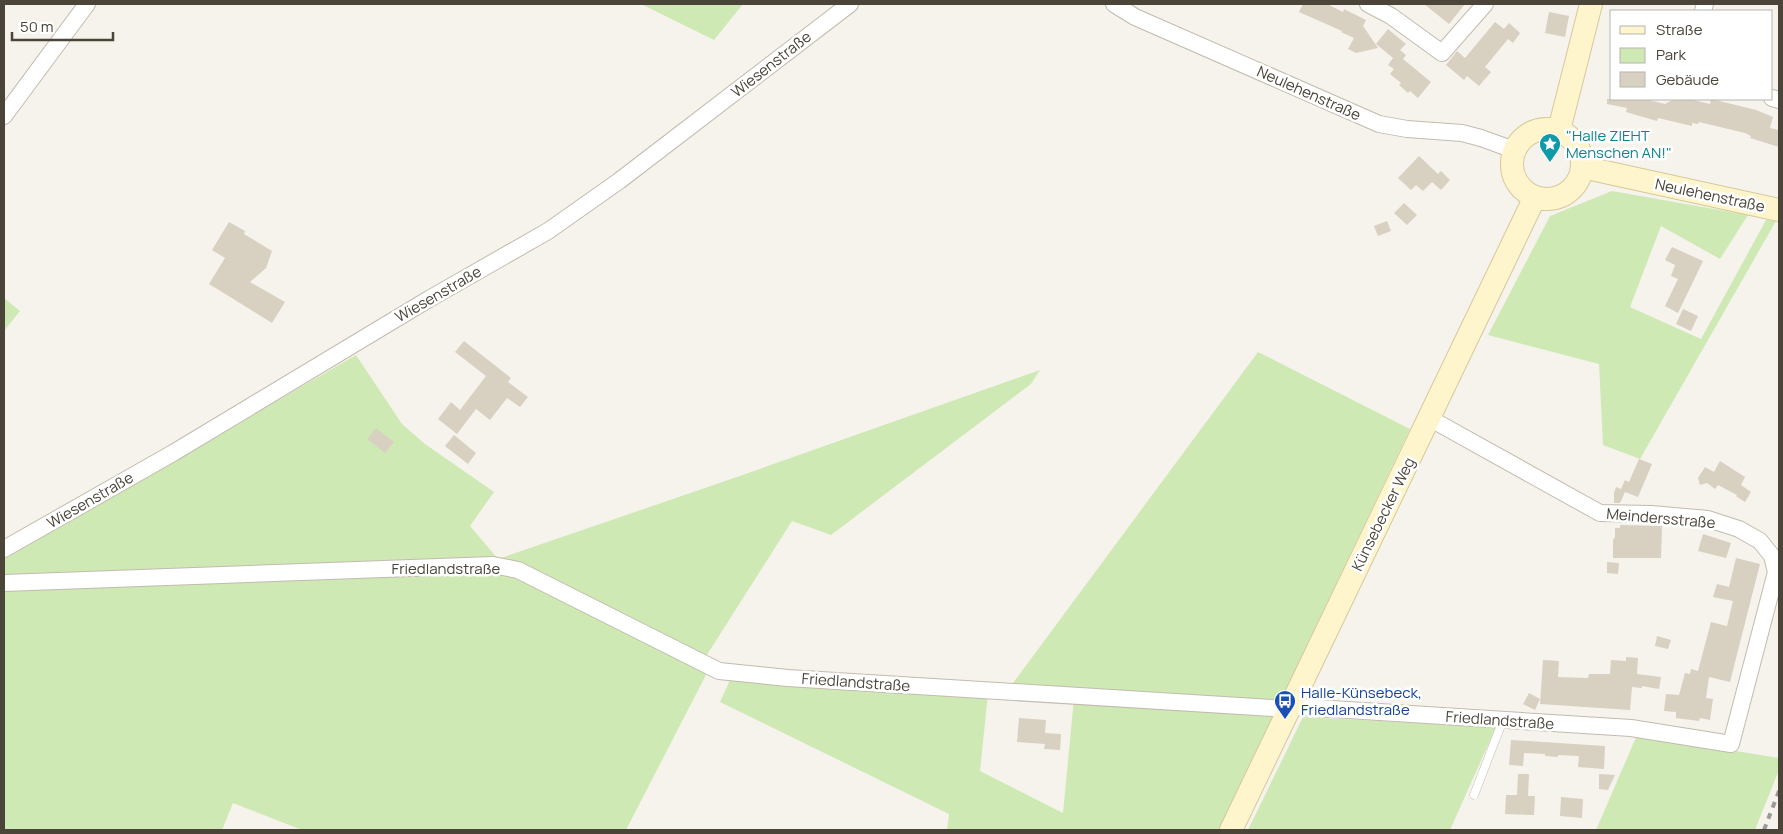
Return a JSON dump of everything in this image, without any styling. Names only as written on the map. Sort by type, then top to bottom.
[{"type":"street","points":[[4,116],[87,4]]},
{"type":"street","name":"Wiesenstraße","points":[[4,549],[172,453],[429,299],[548,231],[619,181],[850,4]]},
{"type":"street","name":"Neulehenstraße","points":[[1114,4],[1135,17],[1379,124],[1407,129],[1462,133],[1490,140],[1514,150]]},
{"type":"street","points":[[1368,4],[1391,16],[1442,53],[1486,4]]},
{"type":"street","points":[[1559,130],[1591,4]]},
{"type":"street","points":[[1546,128],[1559,130],[1572,139],[1580,152],[1582,167],[1577,182],[1566,194],[1551,199],[1535,197],[1523,190],[1514,178],[1511,165],[1514,150],[1521,139],[1532,131],[1546,128]]},
{"type":"street","name":"Neulehenstraße","points":[[1582,167],[1779,210]]},
{"type":"street","name":"Künsebecker Weg","points":[[1231,830],[1535,197]]},
{"type":"street","name":"Meindersstraße","points":[[1429,418],[1600,513],[1651,514],[1708,519],[1739,529],[1760,541],[1772,556],[1776,572],[1732,744]]},
{"type":"street","name":"Friedlandstraße","points":[[4,583],[493,565],[518,570],[719,671],[788,678],[1631,728],[1732,744]]},
{"type":"lane","points":[[1474,795],[1503,720]]},
{"type":"green space","points":[[641,4],[743,4],[714,40]]},
{"type":"green space","points":[[1612,191],[1748,215],[1720,259],[1661,226],[1630,307],[1701,339],[1766,220],[1776,221],[1640,459],[1603,445],[1599,364],[1488,335],[1550,216]]},
{"type":"green space","points":[[4,298],[20,311],[4,331]]},
{"type":"green space","points":[[1258,352],[1410,429],[1279,703],[1013,683]]},
{"type":"green space","points":[[356,355],[402,424],[425,444],[494,492],[470,526],[498,559],[1040,370],[1031,384],[831,535],[792,521],[705,658],[521,564],[4,578],[4,559]]},
{"type":"green space","points":[[480,571],[509,573],[708,671],[626,830],[302,830],[233,803],[222,830],[4,830],[4,591]]},
{"type":"green space","points":[[730,680],[988,694],[980,771],[1063,813],[1074,699],[1275,715],[1219,830],[947,830],[949,814],[720,702]]},
{"type":"green space","points":[[1303,717],[1496,727],[1450,830],[1248,830]]},
{"type":"green space","points":[[1637,735],[1779,758],[1779,770],[1755,830],[1596,830]]},
{"type":"building","points":[[1303,4],[1327,4],[1343,12],[1344,9],[1366,20],[1363,26],[1378,48],[1356,53],[1348,49],[1354,38],[1299,12]]},
{"type":"building","points":[[1424,4],[1465,4],[1449,24]]},
{"type":"building","points":[[1549,12],[1569,16],[1565,37],[1545,33]]},
{"type":"building","points":[[1495,22],[1504,29],[1509,23],[1520,33],[1513,43],[1508,39],[1485,67],[1491,72],[1479,86],[1467,76],[1464,80],[1446,65],[1457,51],[1465,58]]},
{"type":"building","points":[[1388,29],[1406,44],[1400,50],[1406,55],[1403,59],[1431,82],[1418,98],[1410,91],[1408,93],[1399,85],[1401,83],[1390,74],[1394,69],[1388,65],[1393,58],[1376,44]]},
{"type":"building","points":[[1607,99],[1648,100],[1665,104],[1672,100],[1693,100],[1710,104],[1711,100],[1715,100],[1756,110],[1773,117],[1770,128],[1779,130],[1779,147],[1750,138],[1751,136],[1745,133],[1699,122],[1698,124],[1692,123],[1692,126],[1658,118],[1657,121],[1626,112],[1627,108],[1607,104]]},
{"type":"building","points":[[1419,156],[1438,174],[1441,171],[1450,180],[1441,190],[1432,182],[1423,191],[1416,185],[1411,190],[1398,178]]},
{"type":"building","points":[[1404,203],[1417,215],[1407,225],[1394,213]]},
{"type":"building","points":[[1387,221],[1391,231],[1378,236],[1374,226]]},
{"type":"building","points":[[229,222],[245,231],[244,234],[272,251],[266,268],[250,282],[285,302],[272,323],[209,284],[225,258],[212,250]]},
{"type":"building","points":[[1672,247],[1703,261],[1678,313],[1665,306],[1678,279],[1671,276],[1675,265],[1665,260]]},
{"type":"building","points":[[1683,309],[1698,316],[1691,331],[1676,324]]},
{"type":"building","points":[[464,341],[511,378],[508,382],[528,397],[520,407],[507,398],[490,420],[476,409],[457,434],[438,419],[451,402],[460,410],[486,376],[455,352]]},
{"type":"building","points":[[376,428],[394,442],[385,453],[367,439]]},
{"type":"building","points":[[454,435],[476,453],[468,464],[445,446]]},
{"type":"building","points":[[1639,459],[1652,464],[1638,497],[1625,492],[1620,503],[1614,503],[1616,487],[1621,489],[1625,480],[1629,482]]},
{"type":"building","points":[[1720,461],[1745,477],[1741,485],[1751,492],[1745,502],[1737,495],[1718,485],[1715,489],[1707,483],[1700,485],[1698,478],[1705,467],[1714,472]]},
{"type":"building","points":[[1620,525],[1662,526],[1661,558],[1613,558],[1615,528],[1620,528]]},
{"type":"building","points":[[1703,534],[1731,543],[1726,558],[1698,551]]},
{"type":"building","points":[[1736,558],[1760,564],[1730,682],[1709,677],[1706,698],[1713,699],[1710,720],[1700,718],[1699,721],[1676,718],[1676,712],[1664,711],[1666,694],[1679,695],[1685,673],[1690,674],[1691,669],[1698,671],[1711,622],[1727,626],[1733,601],[1713,597],[1717,584],[1729,587]]},
{"type":"building","points":[[1607,562],[1619,563],[1618,574],[1607,573]]},
{"type":"building","points":[[1657,636],[1671,640],[1668,649],[1655,646]]},
{"type":"building","points":[[1626,657],[1638,658],[1637,674],[1661,677],[1659,689],[1642,686],[1642,688],[1632,687],[1630,710],[1540,704],[1543,660],[1559,661],[1558,677],[1588,678],[1589,674],[1610,674],[1611,660],[1626,661]]},
{"type":"building","points":[[1529,693],[1540,699],[1535,710],[1523,704]]},
{"type":"building","points":[[1019,718],[1046,720],[1045,733],[1061,734],[1060,750],[1044,749],[1045,744],[1017,742]]},
{"type":"building","points":[[1511,740],[1605,746],[1604,769],[1578,767],[1579,756],[1558,755],[1558,757],[1524,753],[1523,766],[1509,765]]},
{"type":"building","points":[[1518,774],[1529,774],[1528,796],[1535,796],[1534,815],[1505,814],[1506,795],[1517,795]]},
{"type":"building","points":[[1599,774],[1615,775],[1608,790],[1599,789]]},
{"type":"building","points":[[1561,797],[1583,799],[1582,818],[1560,816]]},
{"type":"railway","points":[[1764,830],[1779,791]]},
{"type":"place","name":"\"Halle ZIEHT Menschen AN!\"","points":[[1550,163]]},
{"type":"place","name":"Halle-Künsebeck, Friedlandstraße","points":[[1285,720]]}]
